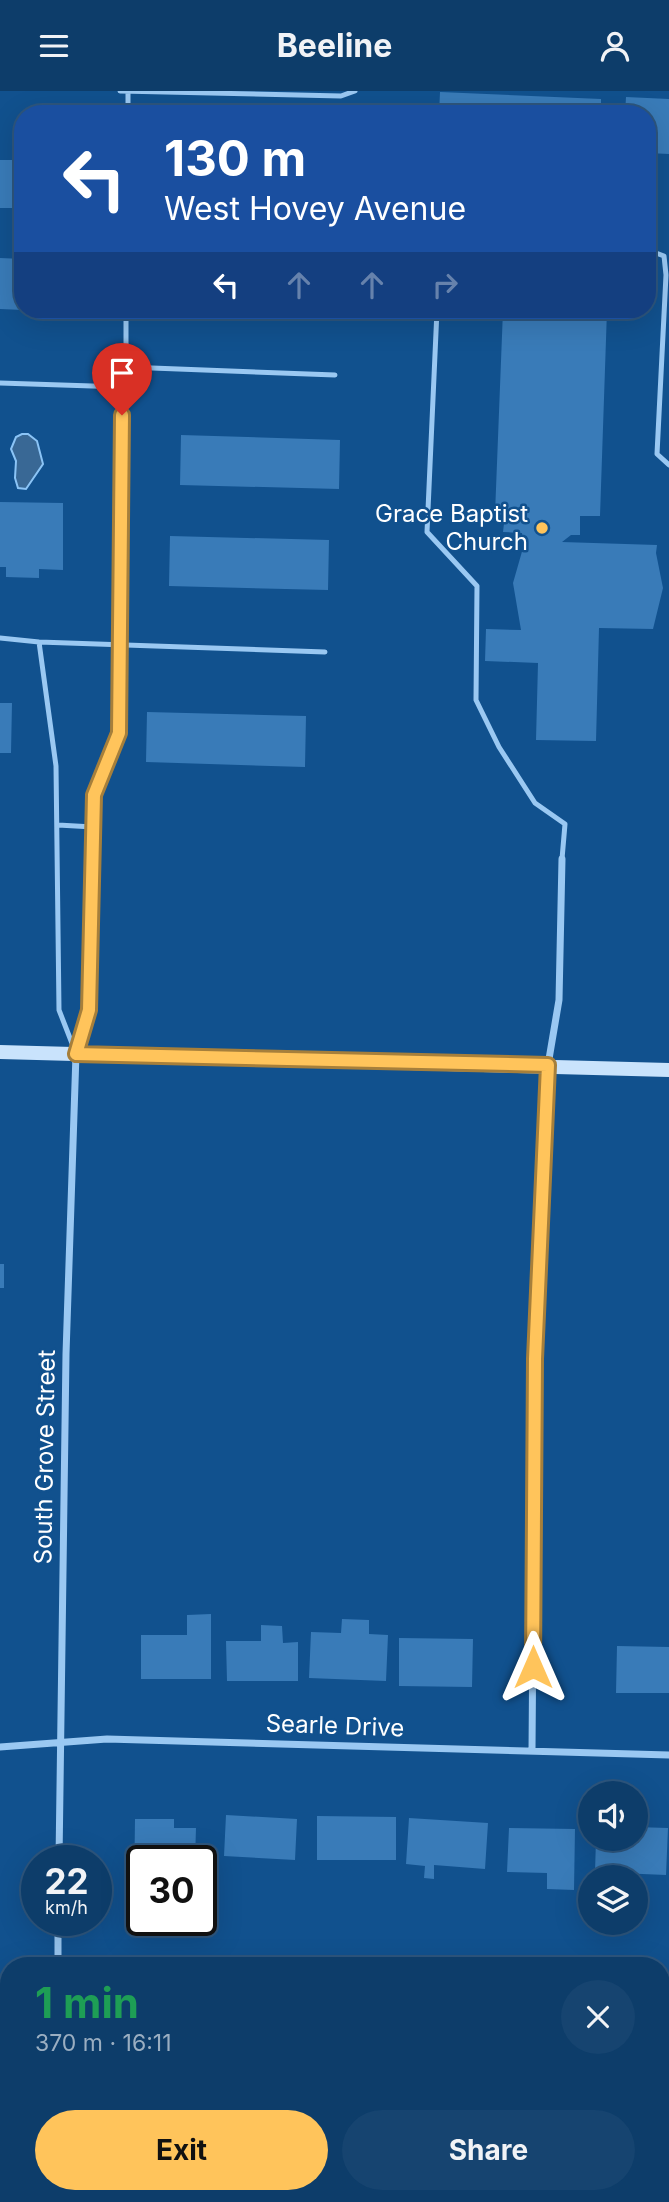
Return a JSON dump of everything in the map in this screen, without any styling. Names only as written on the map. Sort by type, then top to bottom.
[{"type":"main road","points":[[0,1052],[669,1070]]},
{"type":"street","points":[[532,1751],[535,1359],[548,1065],[559,1000],[562,859]]},
{"type":"street","name":"South Grove Street","points":[[59,1845],[66,1354],[76,1054]]},
{"type":"street","name":"Searle Drive","points":[[0,1747],[107,1739],[669,1755]]},
{"type":"street","points":[[58,1936],[58,1957]]},
{"type":"lane","points":[[120,91],[341,96],[355,91]]},
{"type":"lane","points":[[656,253],[664,256],[668,275],[657,454],[669,465]]},
{"type":"lane","points":[[76,1054],[89,1010],[94,795],[119,733],[122,387],[126,367],[126,319]]},
{"type":"lane","points":[[437,319],[426,532],[477,586],[476,700],[499,747],[535,803],[565,824],[562,859]]},
{"type":"lane","points":[[126,367],[335,375]]},
{"type":"lane","points":[[0,383],[122,387]]},
{"type":"lane","points":[[0,638],[39,642],[325,652]]},
{"type":"lane","points":[[39,642],[56,766],[59,1010],[76,1054]]},
{"type":"lane","points":[[58,825],[93,827]]},
{"type":"water","points":[[28,434],[37,441],[43,464],[26,489],[18,488],[15,478],[16,461],[11,449],[16,437]]},
{"type":"building","points":[[440,92],[601,99],[601,105],[439,105]]},
{"type":"building","points":[[626,97],[669,99],[669,154],[656,153],[656,105],[626,105]]},
{"type":"building","points":[[0,160],[14,160],[14,208],[0,208]]},
{"type":"building","points":[[0,258],[14,259],[14,310],[0,309]]},
{"type":"building","name":"Grace Baptist Church","points":[[503,319],[607,319],[600,516],[580,516],[580,535],[571,535],[562,542],[657,545],[663,588],[653,629],[599,628],[596,741],[536,740],[538,663],[485,661],[486,629],[521,630],[513,583],[523,548],[522,533],[503,532],[505,515],[495,514]]},
{"type":"building","points":[[181,435],[340,440],[339,489],[180,485]]},
{"type":"building","points":[[0,502],[63,503],[63,570],[39,569],[39,578],[6,577],[6,567],[0,567]]},
{"type":"building","points":[[170,536],[329,540],[328,590],[169,586]]},
{"type":"building","points":[[0,703],[12,703],[11,753],[0,753]]},
{"type":"building","points":[[147,712],[306,716],[305,767],[146,762]]},
{"type":"building","points":[[0,1264],[4,1264],[4,1288],[0,1288]]},
{"type":"building","points":[[211,1614],[211,1679],[141,1679],[141,1635],[187,1635],[187,1615]]},
{"type":"building","points":[[342,1619],[369,1620],[369,1634],[388,1635],[386,1681],[309,1678],[311,1632],[341,1633]]},
{"type":"building","points":[[261,1625],[282,1626],[283,1643],[298,1642],[298,1681],[227,1681],[226,1641],[261,1641]]},
{"type":"building","points":[[399,1638],[473,1639],[472,1687],[399,1686]]},
{"type":"building","points":[[617,1646],[669,1647],[669,1693],[616,1693]]},
{"type":"building","points":[[226,1815],[297,1819],[295,1860],[224,1856]]},
{"type":"building","points":[[317,1816],[396,1817],[396,1860],[317,1860]]},
{"type":"building","points":[[409,1818],[488,1823],[485,1869],[434,1865],[434,1879],[424,1878],[425,1866],[406,1864]]},
{"type":"building","points":[[135,1819],[174,1819],[174,1828],[196,1828],[195,1845],[135,1845]]},
{"type":"building","points":[[648,1827],[668,1828],[666,1875],[648,1874],[648,1865],[595,1865],[596,1851],[648,1851]]},
{"type":"building","points":[[509,1828],[575,1829],[574,1890],[547,1889],[547,1873],[507,1872]]},
{"type":"place","name":"Grace Baptist Church","points":[[542,528]]},
{"type":"route","points":[[122,415],[119,733],[94,795],[89,1010],[76,1054],[548,1065],[535,1359],[533,1667]]}]
